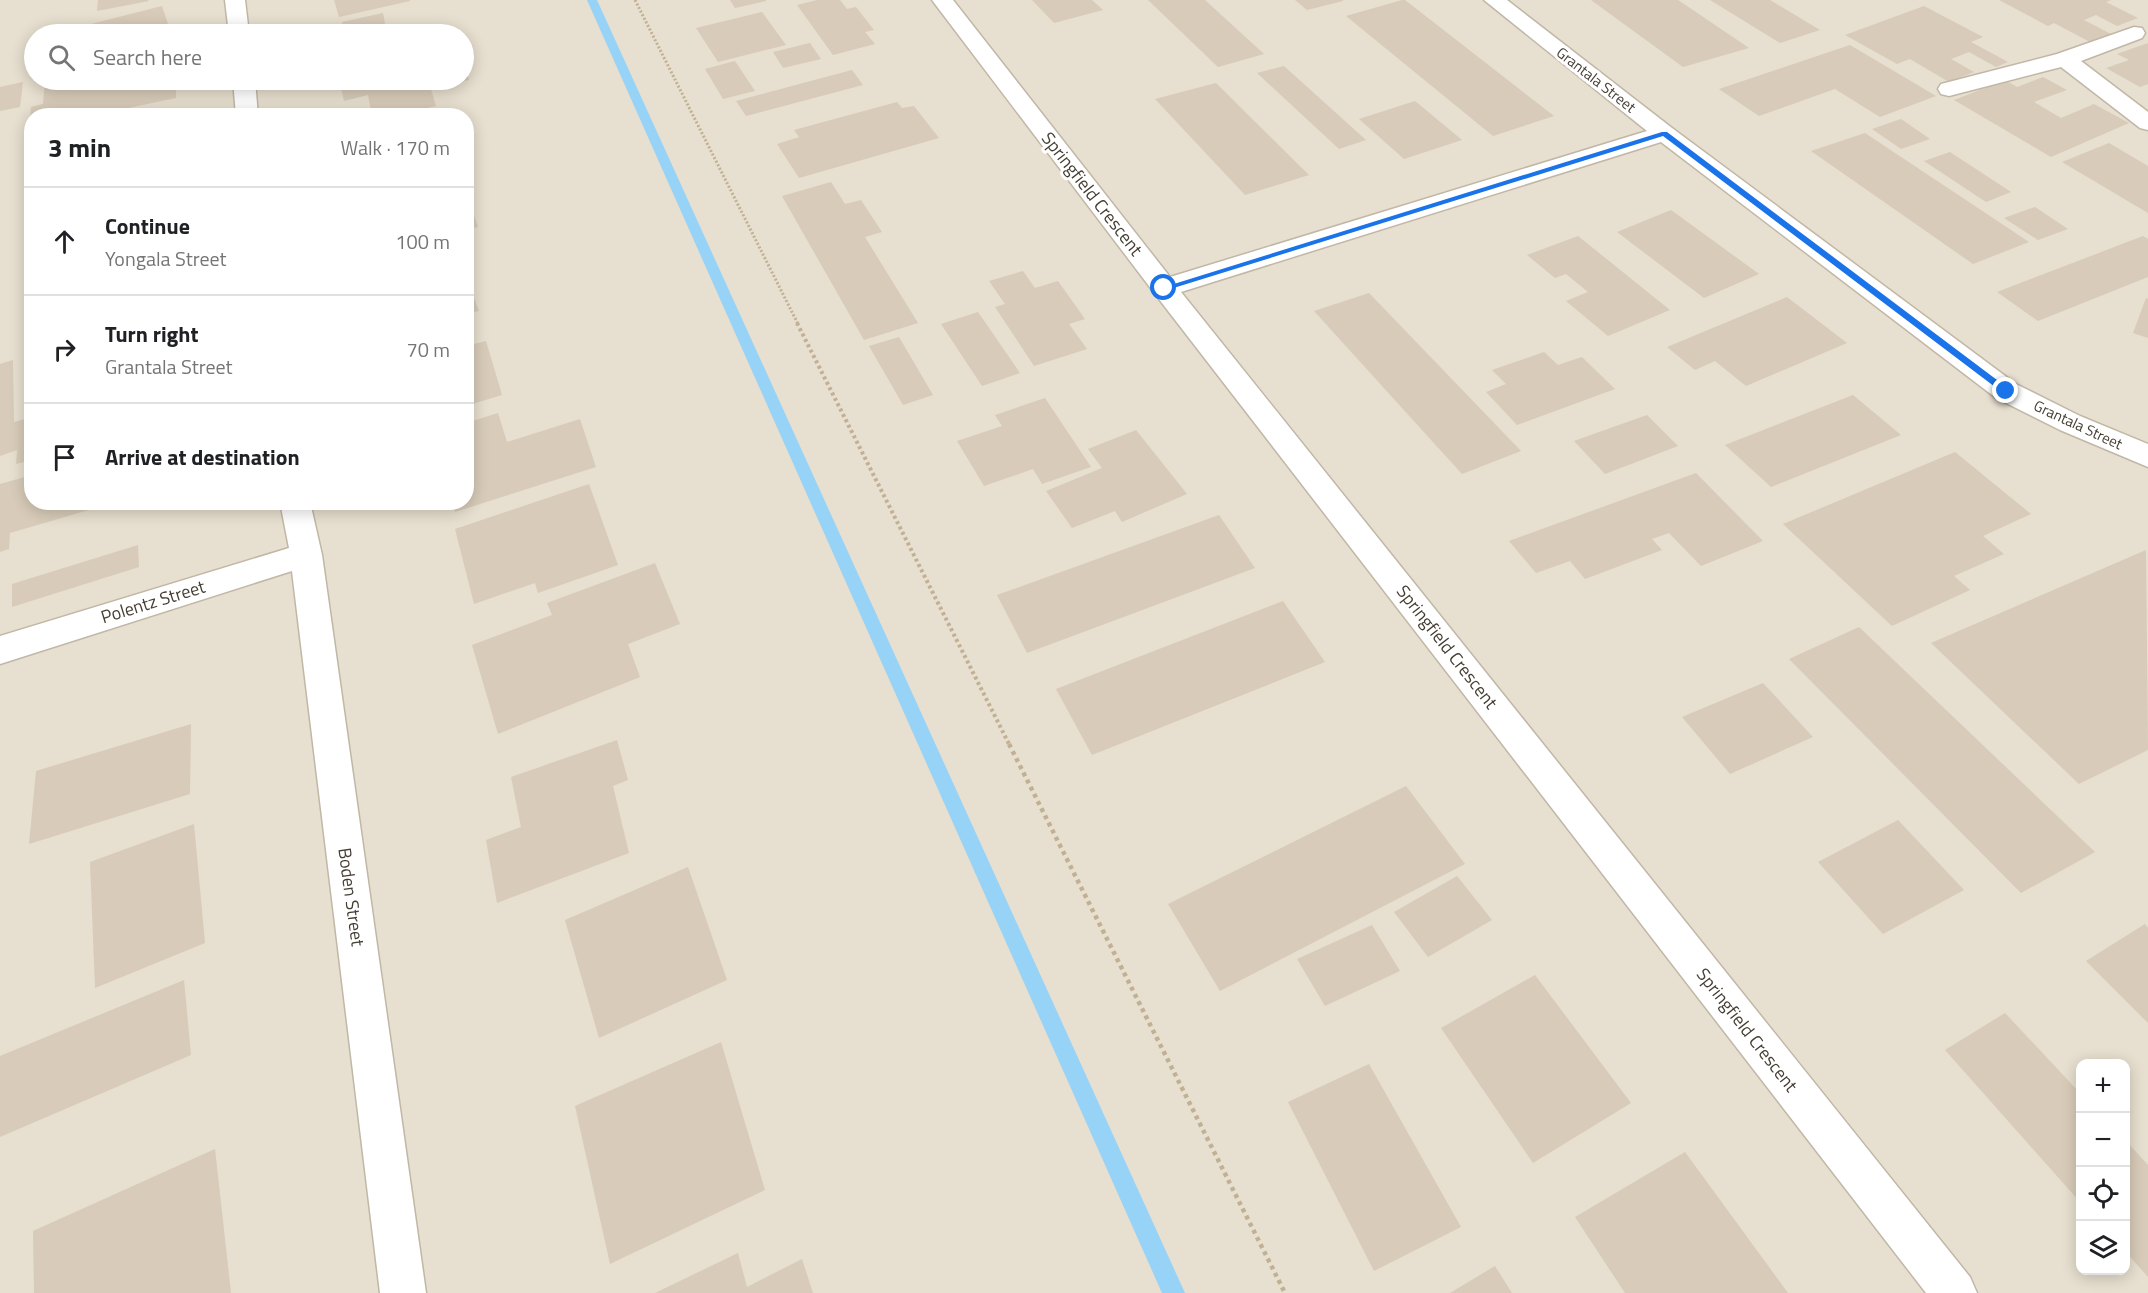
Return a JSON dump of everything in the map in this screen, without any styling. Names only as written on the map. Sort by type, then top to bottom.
[{"type":"street","points":[[235,0],[238,24]]},
{"type":"street","name":"Springfield Crescent","points":[[942,0],[1164,288],[1954,1293]]},
{"type":"street","name":"Grantala Street","points":[[1494,0],[1664,133],[2006,391],[2070,423],[2148,456]]},
{"type":"street","points":[[1949,89],[2065,59],[2134,33]]},
{"type":"street","points":[[2065,59],[2148,123]]},
{"type":"street","points":[[245,90],[247,108]]},
{"type":"street","points":[[1164,288],[1664,133]]},
{"type":"street","name":"Boden Street","points":[[297,510],[306,555],[403,1293]]},
{"type":"street","name":"Polentz Street","points":[[0,650],[306,555]]},
{"type":"path","points":[[635,0],[1285,1293]]},
{"type":"shaded area","points":[[0,0],[2148,0],[2148,1293],[0,1293]]},
{"type":"building","points":[[98,0],[148,0],[149,1],[97,11]]},
{"type":"building","points":[[334,0],[410,0],[410,1],[339,17]]},
{"type":"building","points":[[730,0],[766,0],[766,1],[735,8]]},
{"type":"building","points":[[817,0],[840,0],[847,9],[856,7],[874,30],[865,32],[875,44],[833,55],[797,5]]},
{"type":"building","points":[[1032,0],[1092,0],[1103,10],[1054,23]]},
{"type":"building","points":[[1148,0],[1205,0],[1264,54],[1218,67]]},
{"type":"building","points":[[1295,0],[1343,0],[1343,1],[1307,10]]},
{"type":"building","points":[[1405,0],[1554,116],[1493,136],[1346,16]]},
{"type":"building","points":[[1591,0],[1678,0],[1749,48],[1683,67]]},
{"type":"building","points":[[1710,0],[1770,0],[1820,30],[1780,43]]},
{"type":"building","points":[[1999,0],[2111,0],[2106,2],[2138,18],[2117,26],[2096,15],[2084,20],[2113,35],[2092,43],[2054,23],[2048,26]]},
{"type":"building","points":[[162,6],[168,24],[91,24]]},
{"type":"building","points":[[1924,6],[1983,37],[1971,42],[2008,62],[1996,67],[1969,52],[1951,59],[1974,72],[1949,82],[1910,59],[1897,64],[1845,35]]},
{"type":"building","points":[[762,12],[786,45],[718,62],[696,28]]},
{"type":"building","points":[[383,13],[385,24],[342,24],[342,22]]},
{"type":"building","points":[[810,43],[821,59],[783,68],[773,52]]},
{"type":"building","points":[[2148,43],[2148,84],[2140,87],[2106,68],[2129,60],[2117,54]]},
{"type":"building","points":[[1850,45],[1936,96],[1880,117],[1835,89],[1759,116],[1719,89]]},
{"type":"building","points":[[735,61],[755,91],[723,99],[705,69]]},
{"type":"building","points":[[1284,66],[1366,140],[1339,149],[1257,73]]},
{"type":"building","points":[[852,70],[863,85],[746,116],[736,101]]},
{"type":"building","points":[[2043,77],[2067,90],[2034,102],[2061,118],[2094,104],[2129,123],[2051,157],[1954,100],[2005,80],[2017,87]]},
{"type":"building","points":[[23,82],[20,107],[0,111],[0,87]]},
{"type":"building","points":[[1216,83],[1309,175],[1245,195],[1155,99]]},
{"type":"building","points":[[44,90],[176,90],[176,98],[128,108],[31,108],[43,104]]},
{"type":"building","points":[[341,90],[431,90],[436,106],[370,108],[368,95],[344,101]]},
{"type":"building","points":[[1415,101],[1462,140],[1404,159],[1359,119]]},
{"type":"building","points":[[897,102],[902,108],[914,106],[939,138],[799,178],[777,144],[799,137],[794,130]]},
{"type":"building","points":[[1901,119],[1930,139],[1901,149],[1872,129]]},
{"type":"building","points":[[1865,133],[2029,242],[1973,264],[1811,151]]},
{"type":"building","points":[[2109,143],[2148,166],[2148,213],[2062,162]]},
{"type":"building","points":[[1950,152],[2011,192],[1986,202],[1924,161]]},
{"type":"building","points":[[831,182],[845,204],[861,200],[882,232],[865,237],[918,323],[864,340],[782,196]]},
{"type":"building","points":[[2035,207],[2068,229],[2038,240],[2004,218]]},
{"type":"building","points":[[1671,210],[1759,274],[1704,298],[1617,232]]},
{"type":"building","points":[[474,215],[478,227],[474,228]]},
{"type":"building","points":[[1578,236],[1670,310],[1608,336],[1566,301],[1588,292],[1566,274],[1555,278],[1527,255]]},
{"type":"building","points":[[2143,236],[2148,239],[2148,277],[2038,321],[1997,292]]},
{"type":"building","points":[[1023,271],[1035,288],[1058,281],[1085,319],[1069,324],[1087,349],[1034,366],[995,307],[1005,304],[989,281]]},
{"type":"building","points":[[1369,293],[1521,451],[1462,474],[1314,311]]},
{"type":"building","points":[[1787,297],[1847,343],[1746,386],[1715,361],[1695,370],[1667,347]]},
{"type":"building","points":[[474,298],[479,311],[474,312]]},
{"type":"building","points":[[2146,298],[2148,299],[2148,338],[2133,333]]},
{"type":"building","points":[[978,312],[1020,373],[982,386],[941,324]]},
{"type":"building","points":[[899,337],[933,395],[903,405],[869,346]]},
{"type":"building","points":[[486,341],[502,395],[474,404],[474,344]]},
{"type":"building","points":[[1544,352],[1558,365],[1582,357],[1615,389],[1517,425],[1486,392],[1506,384],[1492,370]]},
{"type":"building","points":[[13,360],[14,422],[24,419],[24,462],[16,464],[17,450],[0,456],[0,364]]},
{"type":"building","points":[[1853,395],[1901,435],[1771,487],[1725,445]]},
{"type":"building","points":[[1045,398],[1091,467],[1042,484],[1033,469],[984,486],[957,441],[1002,426],[995,415]]},
{"type":"building","points":[[498,413],[507,442],[580,419],[596,467],[474,506],[474,420]]},
{"type":"building","points":[[1647,415],[1678,446],[1605,474],[1574,441]]},
{"type":"building","points":[[1136,430],[1187,494],[1122,522],[1115,511],[1072,528],[1046,491],[1102,468],[1088,449]]},
{"type":"building","points":[[1955,452],[2031,514],[1983,536],[2004,554],[1954,576],[1970,590],[1892,626],[1783,524]]},
{"type":"building","points":[[1696,473],[1763,541],[1701,566],[1669,533],[1652,539],[1662,550],[1585,579],[1570,561],[1536,573],[1509,541]]},
{"type":"building","points":[[24,477],[24,510],[89,510],[10,533],[9,549],[0,552],[0,484]]},
{"type":"building","points":[[589,484],[618,565],[538,593],[535,583],[474,604],[455,529]]},
{"type":"building","points":[[1219,515],[1255,568],[1027,653],[997,595]]},
{"type":"building","points":[[138,545],[139,567],[12,607],[12,584]]},
{"type":"building","points":[[2146,550],[2148,750],[2079,784],[1931,643]]},
{"type":"building","points":[[655,563],[680,624],[628,644],[640,677],[498,734],[472,645],[552,615],[547,603]]},
{"type":"building","points":[[1283,601],[1325,662],[1092,755],[1056,689]]},
{"type":"building","points":[[1859,627],[2095,852],[2021,893],[1789,659]]},
{"type":"building","points":[[1763,683],[1813,737],[1730,774],[1682,717]]},
{"type":"building","points":[[191,724],[190,794],[29,844],[36,771]]},
{"type":"building","points":[[617,740],[628,780],[613,786],[629,853],[497,903],[486,840],[521,827],[511,777]]},
{"type":"building","points":[[1406,786],[1465,864],[1220,991],[1168,904]]},
{"type":"building","points":[[1898,820],[1964,890],[1883,934],[1818,862]]},
{"type":"building","points":[[194,824],[205,943],[95,988],[90,862]]},
{"type":"building","points":[[688,867],[727,980],[599,1038],[565,920]]},
{"type":"building","points":[[1457,876],[1492,920],[1428,957],[1394,912]]},
{"type":"building","points":[[2145,924],[2148,928],[2148,1023],[2086,961]]},
{"type":"building","points":[[1372,925],[1400,971],[1325,1006],[1297,959]]},
{"type":"building","points":[[1535,975],[1631,1103],[1533,1163],[1441,1028]]},
{"type":"building","points":[[184,980],[191,1055],[0,1137],[0,1056]]},
{"type":"building","points":[[2005,1013],[2076,1089],[2076,1197],[1945,1050]]},
{"type":"building","points":[[721,1042],[765,1190],[610,1264],[575,1106]]},
{"type":"building","points":[[1369,1064],[1461,1227],[1374,1271],[1288,1102]]},
{"type":"building","points":[[2130,1145],[2148,1165],[2148,1277],[2130,1257]]},
{"type":"building","points":[[215,1149],[231,1293],[34,1293],[33,1231]]},
{"type":"building","points":[[1685,1152],[1788,1293],[1625,1293],[1575,1217]]},
{"type":"building","points":[[738,1253],[747,1287],[802,1259],[813,1293],[655,1293]]},
{"type":"building","points":[[1495,1266],[1512,1293],[1450,1293]]},
{"type":"waterway","points":[[592,0],[1174,1293]]},
{"type":"route","points":[[1164,288],[1664,133],[2006,391]]}]
